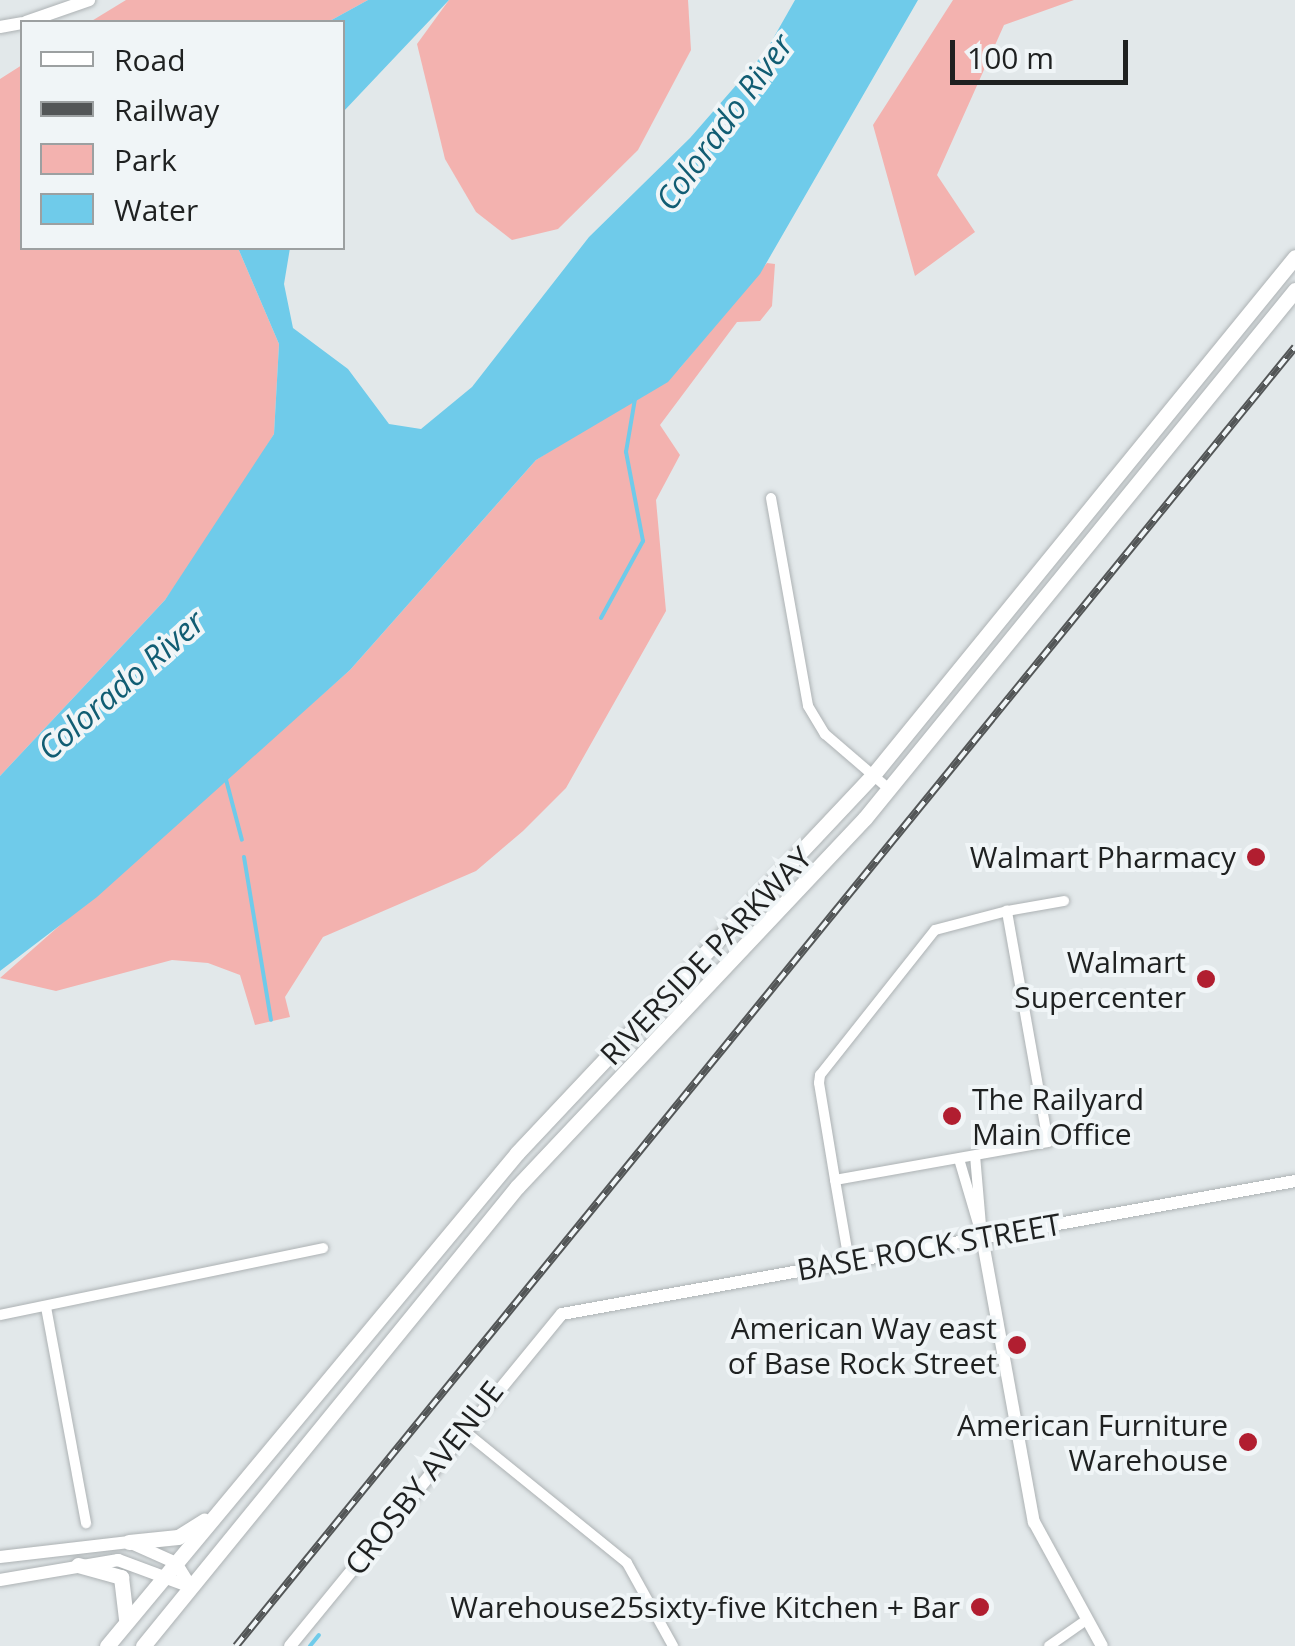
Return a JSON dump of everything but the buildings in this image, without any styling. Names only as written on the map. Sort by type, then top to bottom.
[{"type":"main road","name":"RIVERSIDE PARKWAY","points":[[107,1646],[517,1153],[872,775],[1295,257]]},
{"type":"main road","name":"RIVERSIDE PARKWAY","points":[[142,1646],[529,1173],[888,789],[1295,290]]},
{"type":"main road","points":[[1183,393],[1200,406]]},
{"type":"main road","points":[[129,1542],[178,1536],[226,1502]]},
{"type":"main road","points":[[78,1565],[126,1583],[122,1628]]},
{"type":"street","points":[[32,20],[89,0]]},
{"type":"street","points":[[771,498],[808,706],[824,734],[888,789]]},
{"type":"street","points":[[849,1261],[819,1083],[834,1051],[935,930],[1064,902]]},
{"type":"street","points":[[835,1180],[1048,1142],[1007,912]]},
{"type":"street","points":[[974,1156],[982,1237],[1034,1522],[1082,1623],[1102,1646]]},
{"type":"street","points":[[959,1159],[982,1237]]},
{"type":"street","name":"BASE ROCK STREET","points":[[562,1314],[1295,1181]]},
{"type":"street","points":[[0,1315],[324,1248]]},
{"type":"street","points":[[46,1307],[86,1523]]},
{"type":"street","name":"CROSBY AVENUE","points":[[290,1646],[462,1430],[562,1314]]},
{"type":"street","points":[[462,1430],[627,1563],[673,1646]]},
{"type":"street","points":[[0,1557],[129,1542],[176,1563],[191,1587]]},
{"type":"street","points":[[0,1580],[78,1565],[130,1561],[191,1587]]},
{"type":"street","points":[[1049,1646],[1082,1623]]},
{"type":"green space","points":[[126,0],[368,0],[332,20],[93,20]]},
{"type":"green space","points":[[449,0],[688,0],[691,50],[638,150],[558,229],[512,240],[476,212],[445,159],[417,44]]},
{"type":"green space","points":[[953,0],[1074,0],[1004,25],[937,175],[975,232],[915,276],[873,125]]},
{"type":"green space","points":[[20,66],[20,250],[239,250],[279,344],[274,434],[220,522],[165,600],[0,776],[0,79]]},
{"type":"green space","points":[[767,263],[775,264],[772,306],[760,321],[737,322],[660,425],[680,455],[656,500],[666,611],[566,788],[523,831],[476,871],[323,937],[285,997],[290,1017],[255,1025],[240,975],[208,963],[172,960],[56,991],[0,978],[350,670],[536,460],[679,369]]},
{"type":"water","points":[[368,0],[449,0],[345,110],[345,20],[332,20]]},
{"type":"water","name":"Colorado River","points":[[795,0],[918,0],[760,274],[668,382],[536,460],[350,670],[97,897],[0,971],[0,776],[165,600],[274,434],[279,344],[239,250],[290,250],[284,284],[293,328],[348,369],[389,424],[421,429],[472,387],[589,237],[690,138],[766,51]]},
{"type":"waterway","points":[[601,618],[643,541],[626,452],[636,393]]},
{"type":"waterway","points":[[224,772],[242,840]]},
{"type":"waterway","points":[[244,857],[271,1020]]},
{"type":"waterway","points":[[310,1646],[319,1635]]},
{"type":"railway","points":[[236,1646],[1295,347]]},
{"type":"place","name":"Walmart Pharmacy","points":[[1256,857]]},
{"type":"place","name":"Walmart Supercenter","points":[[1206,979]]},
{"type":"place","name":"The Railyard Main Office","points":[[952,1116]]},
{"type":"place","name":"American Way east of Base Rock Street","points":[[1017,1345]]},
{"type":"place","name":"American Furniture Warehouse","points":[[1248,1442]]},
{"type":"place","name":"Warehouse25sixty-five Kitchen + Bar","points":[[980,1607]]}]
